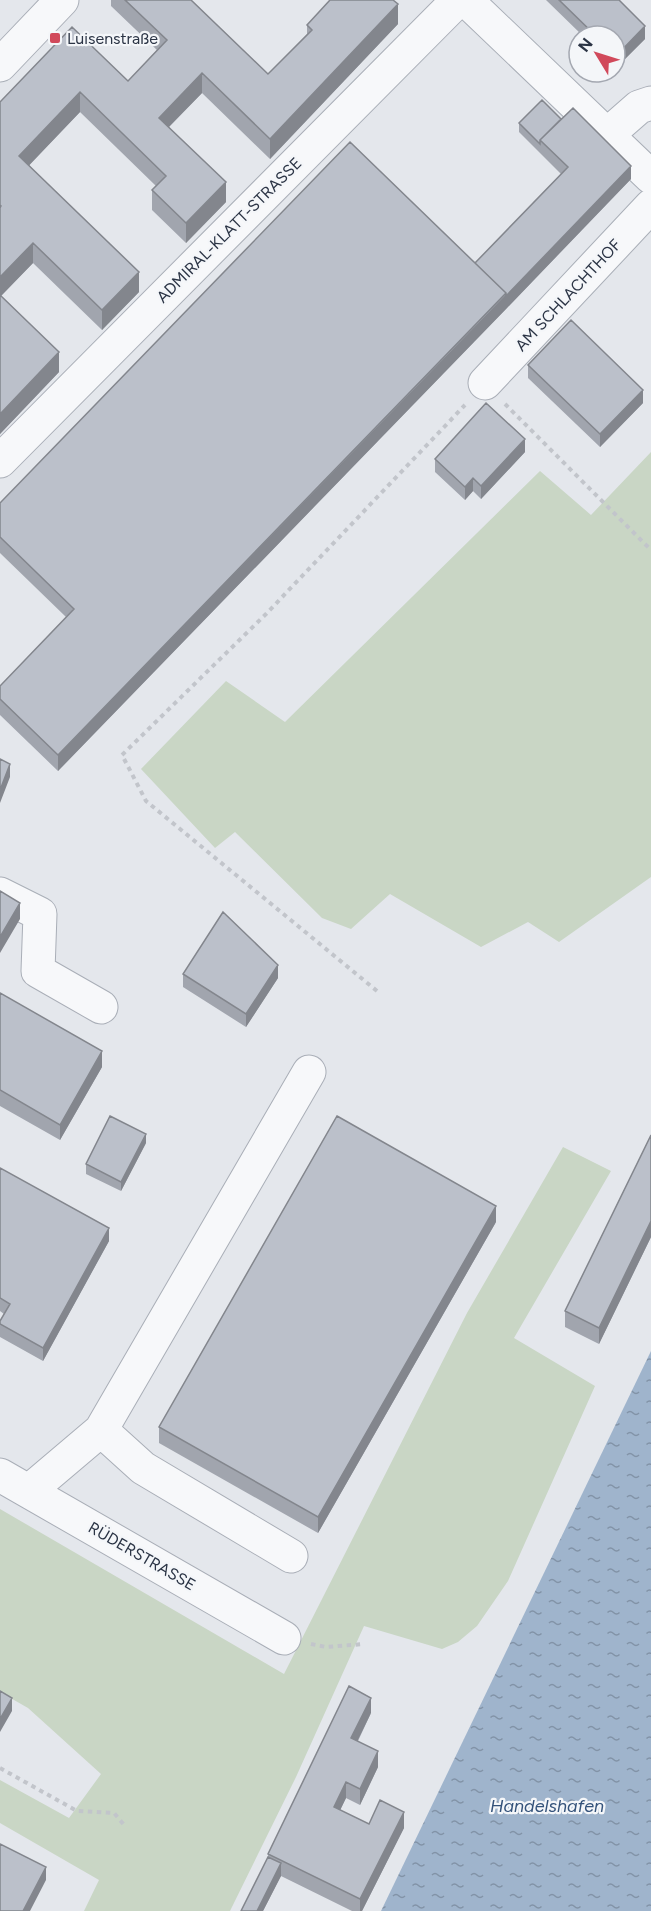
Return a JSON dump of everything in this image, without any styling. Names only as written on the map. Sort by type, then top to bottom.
[{"type":"street","points":[[0,65],[62,0]]},
{"type":"street","name":"ADMIRAL-KLATT-STRASSE","points":[[0,461],[458,0]]},
{"type":"street","points":[[466,0],[651,177]]},
{"type":"street","points":[[607,135],[639,108],[651,103]]},
{"type":"street","name":"AM SCHLACHTHOF","points":[[485,383],[651,206]]},
{"type":"street","points":[[0,894],[40,914],[38,971],[101,1006]]},
{"type":"street","points":[[29,1491],[102,1430],[309,1072]]},
{"type":"street","points":[[102,1430],[143,1468],[291,1556]]},
{"type":"street","name":"RÜDERSTRASSE","points":[[0,1475],[284,1638]]},
{"type":"path","points":[[377,991],[146,801],[122,755],[266,614],[485,383],[651,550]]},
{"type":"path","points":[[284,1638],[326,1647],[364,1644]]},
{"type":"path","points":[[0,1768],[77,1811],[114,1813],[125,1826]]},
{"type":"green space","points":[[651,452],[651,877],[559,942],[528,922],[481,947],[390,894],[351,929],[322,918],[235,832],[215,848],[141,769],[226,681],[285,722],[540,471],[591,515]]},
{"type":"green space","points":[[563,1147],[611,1171],[514,1338],[595,1386],[508,1581],[477,1626],[458,1642],[442,1649],[364,1626],[296,1777],[230,1911],[84,1911],[99,1880],[0,1823],[0,1780],[69,1818],[101,1774],[28,1708],[0,1692],[0,1509],[284,1674],[467,1313]]},
{"type":"water","name":"Handelshafen","points":[[651,1351],[651,1911],[381,1911]]},
{"type":"building","points":[[125,0],[191,0],[268,74],[312,30],[307,25],[330,0],[393,0],[398,4],[270,139],[202,73],[159,118],[226,182],[186,223],[152,190],[166,176],[80,92],[19,156],[139,272],[102,310],[33,243],[0,277],[0,102],[72,27],[128,81],[167,40]]},
{"type":"building","points":[[559,0],[619,0],[645,26],[627,45],[627,24],[584,24]]},
{"type":"building","points":[[542,100],[561,119],[540,140],[540,144],[519,123]]},
{"type":"building","points":[[573,108],[631,166],[506,296],[506,293],[475,263],[568,167],[540,140]]},
{"type":"building","points":[[350,142],[506,293],[58,755],[0,699],[0,686],[74,609],[0,537],[0,503]]},
{"type":"building","points":[[0,295],[59,352],[0,414]]},
{"type":"building","points":[[571,320],[643,390],[600,434],[528,365]]},
{"type":"building","points":[[486,403],[525,439],[481,486],[473,478],[465,487],[435,459]]},
{"type":"building","points":[[0,759],[10,764],[0,790]]},
{"type":"building","points":[[0,891],[20,903],[0,937]]},
{"type":"building","points":[[223,912],[278,965],[246,1014],[183,974]]},
{"type":"building","points":[[0,993],[102,1051],[60,1125],[0,1090]]},
{"type":"building","points":[[110,1116],[146,1134],[121,1182],[86,1164]]},
{"type":"building","points":[[337,1116],[496,1206],[318,1517],[159,1427]]},
{"type":"building","points":[[651,1135],[651,1221],[599,1328],[565,1311]]},
{"type":"building","points":[[0,1168],[109,1228],[43,1348],[0,1324],[10,1304],[0,1298]]},
{"type":"building","points":[[349,1686],[371,1698],[351,1738],[378,1751],[360,1789],[346,1782],[334,1807],[369,1824],[380,1800],[404,1812],[360,1899],[268,1854]]},
{"type":"building","points":[[0,1691],[12,1698],[0,1719]]},
{"type":"building","points":[[0,1844],[46,1867],[23,1911],[0,1911]]},
{"type":"building","points":[[268,1857],[281,1863],[257,1911],[241,1911]]},
{"type":"place","name":"Luisenstraße","points":[[55,38]]}]
